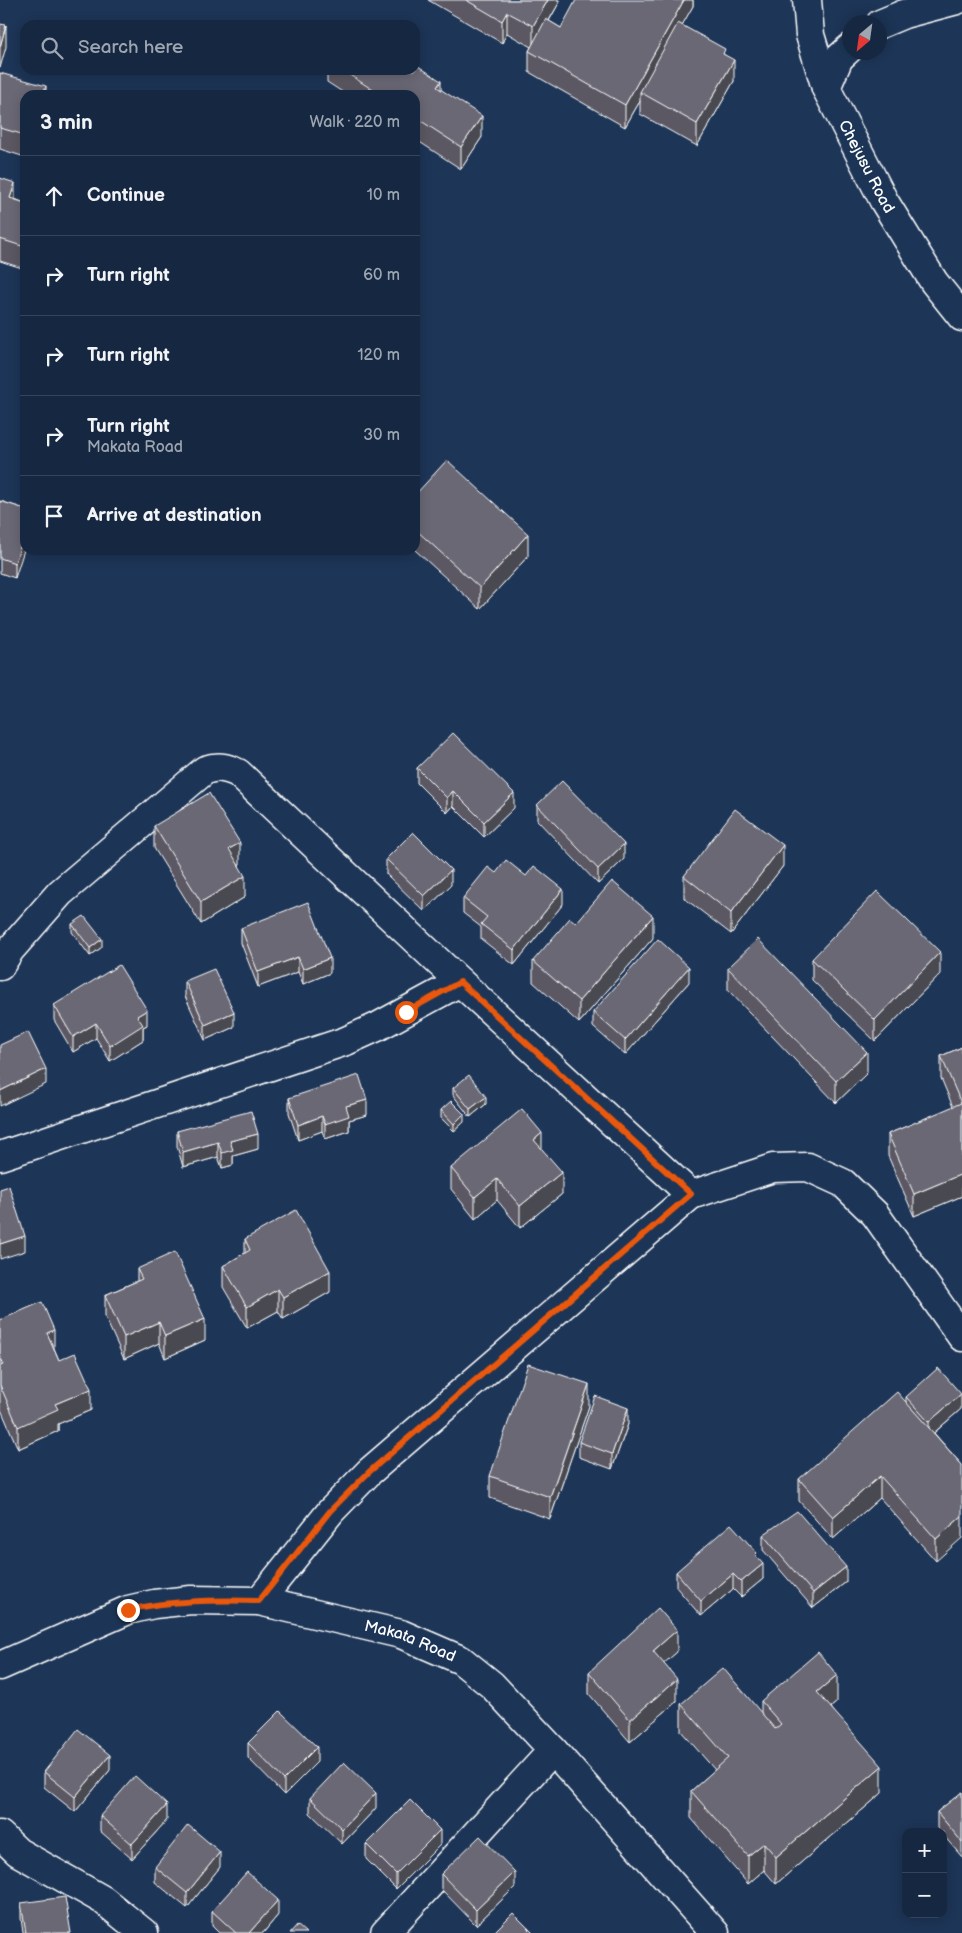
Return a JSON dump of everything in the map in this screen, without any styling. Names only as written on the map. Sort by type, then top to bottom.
[{"type":"street","name":"Chejusu Road","points":[[807,0],[810,35],[826,88],[884,201],[934,282],[962,316]]},
{"type":"street","points":[[887,21],[904,14],[957,0]]},
{"type":"street","points":[[826,88],[842,55]]},
{"type":"street","points":[[0,966],[15,944],[60,893],[205,770],[221,767],[238,773],[460,982],[691,1194]]},
{"type":"street","points":[[0,1156],[346,1041],[377,1027],[460,982]]},
{"type":"street","points":[[259,1601],[330,1511],[369,1472],[691,1194],[773,1168],[808,1167],[843,1183],[875,1214],[962,1337]]},
{"type":"street","name":"Makata Road","points":[[0,1666],[128,1610],[154,1604],[191,1600],[259,1601],[400,1634],[461,1660],[492,1685],[553,1750],[715,1933]]},
{"type":"street","points":[[385,1933],[553,1750]]},
{"type":"street","points":[[0,1835],[18,1852],[103,1900],[144,1933]]},
{"type":"building","points":[[466,0],[548,0],[533,26],[507,12],[502,21]]},
{"type":"building","points":[[576,0],[684,0],[625,105],[529,51],[546,19],[561,28]]},
{"type":"building","points":[[678,23],[725,49],[723,54],[734,60],[697,124],[640,92]]},
{"type":"building","points":[[0,24],[6,25],[0,47]]},
{"type":"building","points":[[420,67],[441,81],[437,87],[482,116],[461,147],[420,120],[420,90],[373,90],[350,75],[420,75]]},
{"type":"building","points":[[0,73],[46,86],[45,90],[20,90],[20,134],[0,128]]},
{"type":"building","points":[[0,178],[15,183],[10,198],[20,201],[20,245],[0,239]]},
{"type":"building","points":[[447,460],[528,534],[480,588],[420,534],[420,490]]},
{"type":"building","points":[[0,501],[20,507],[20,548],[15,563],[0,558]]},
{"type":"building","points":[[453,733],[514,793],[484,822],[453,791],[447,798],[417,768]]},
{"type":"building","points":[[562,781],[624,844],[598,869],[537,805]]},
{"type":"building","points":[[209,793],[240,843],[229,849],[245,876],[201,902],[154,826]]},
{"type":"building","points":[[735,809],[783,845],[731,913],[684,876]]},
{"type":"building","points":[[413,832],[451,870],[424,896],[386,859]]},
{"type":"building","points":[[506,860],[526,876],[534,866],[563,889],[514,950],[481,924],[487,917],[463,898],[488,867],[496,873]]},
{"type":"building","points":[[612,881],[653,916],[579,1001],[533,961],[570,918],[576,923]]},
{"type":"building","points":[[877,891],[940,952],[875,1020],[812,959]]},
{"type":"building","points":[[308,902],[330,958],[303,969],[298,957],[258,972],[241,928]]},
{"type":"building","points":[[84,916],[102,939],[90,948],[72,924]]},
{"type":"building","points":[[658,939],[689,967],[625,1040],[593,1012]]},
{"type":"building","points":[[758,939],[867,1052],[836,1081],[728,968]]},
{"type":"building","points":[[119,965],[147,1010],[137,1016],[143,1025],[110,1046],[96,1023],[73,1037],[54,1005]]},
{"type":"building","points":[[214,969],[234,1012],[205,1025],[185,981]]},
{"type":"building","points":[[28,1032],[46,1069],[0,1091],[0,1045]]},
{"type":"building","points":[[962,1047],[962,1174],[914,1194],[888,1134],[961,1103],[941,1056]]},
{"type":"building","points":[[359,1075],[367,1100],[346,1106],[349,1116],[325,1124],[322,1116],[298,1125],[289,1098]]},
{"type":"building","points":[[469,1075],[486,1097],[470,1109],[453,1088]]},
{"type":"building","points":[[451,1101],[464,1114],[454,1124],[441,1110]]},
{"type":"building","points":[[522,1109],[542,1133],[534,1140],[562,1172],[520,1206],[497,1179],[475,1197],[451,1168]]},
{"type":"building","points":[[251,1111],[258,1134],[230,1141],[233,1150],[222,1153],[218,1142],[183,1152],[177,1131]]},
{"type":"building","points":[[9,1186],[25,1236],[0,1244],[0,1189]]},
{"type":"building","points":[[296,1210],[330,1271],[283,1297],[278,1289],[247,1307],[223,1266],[250,1250],[245,1239]]},
{"type":"building","points":[[175,1252],[205,1319],[165,1336],[159,1322],[124,1337],[105,1295],[142,1279],[137,1269]]},
{"type":"building","points":[[42,1302],[54,1330],[47,1333],[59,1360],[75,1353],[91,1389],[55,1404],[58,1409],[18,1427],[0,1385],[0,1366],[3,1365],[0,1358],[0,1320]]},
{"type":"building","points":[[528,1364],[589,1384],[550,1497],[490,1476]]},
{"type":"building","points":[[938,1368],[961,1394],[929,1422],[906,1397]]},
{"type":"building","points":[[897,1392],[962,1465],[962,1516],[936,1539],[880,1476],[833,1517],[799,1479]]},
{"type":"building","points":[[595,1396],[628,1408],[612,1454],[579,1442]]},
{"type":"building","points":[[797,1511],[846,1567],[813,1593],[763,1535]]},
{"type":"building","points":[[731,1524],[757,1553],[755,1555],[763,1564],[741,1582],[733,1574],[701,1601],[676,1572]]},
{"type":"building","points":[[658,1608],[677,1630],[653,1651],[677,1679],[630,1720],[589,1672]]},
{"type":"building","points":[[818,1652],[837,1675],[817,1692],[882,1766],[776,1857],[764,1843],[748,1856],[691,1791],[728,1758],[681,1704],[723,1668],[775,1729],[781,1724],[761,1701]]},
{"type":"building","points":[[280,1711],[317,1747],[284,1780],[248,1743]]},
{"type":"building","points":[[78,1729],[110,1755],[75,1797],[44,1772]]},
{"type":"building","points":[[344,1762],[376,1793],[342,1829],[310,1798]]},
{"type":"building","points":[[135,1776],[167,1805],[132,1844],[100,1816]]},
{"type":"building","points":[[962,1792],[962,1842],[937,1812]]},
{"type":"building","points":[[410,1800],[440,1830],[396,1874],[366,1844]]},
{"type":"building","points":[[188,1825],[220,1852],[187,1893],[155,1867]]},
{"type":"building","points":[[480,1836],[515,1872],[476,1910],[441,1874]]},
{"type":"building","points":[[247,1872],[278,1900],[249,1933],[236,1933],[212,1911]]},
{"type":"building","points":[[65,1897],[71,1933],[26,1933],[21,1903]]},
{"type":"building","points":[[513,1913],[533,1933],[493,1933]]},
{"type":"building","points":[[297,1925],[306,1933],[290,1933]]},
{"type":"route","points":[[128,1610],[154,1604],[191,1600],[259,1601],[330,1511],[369,1472],[691,1194],[460,982],[406,1012]]}]
